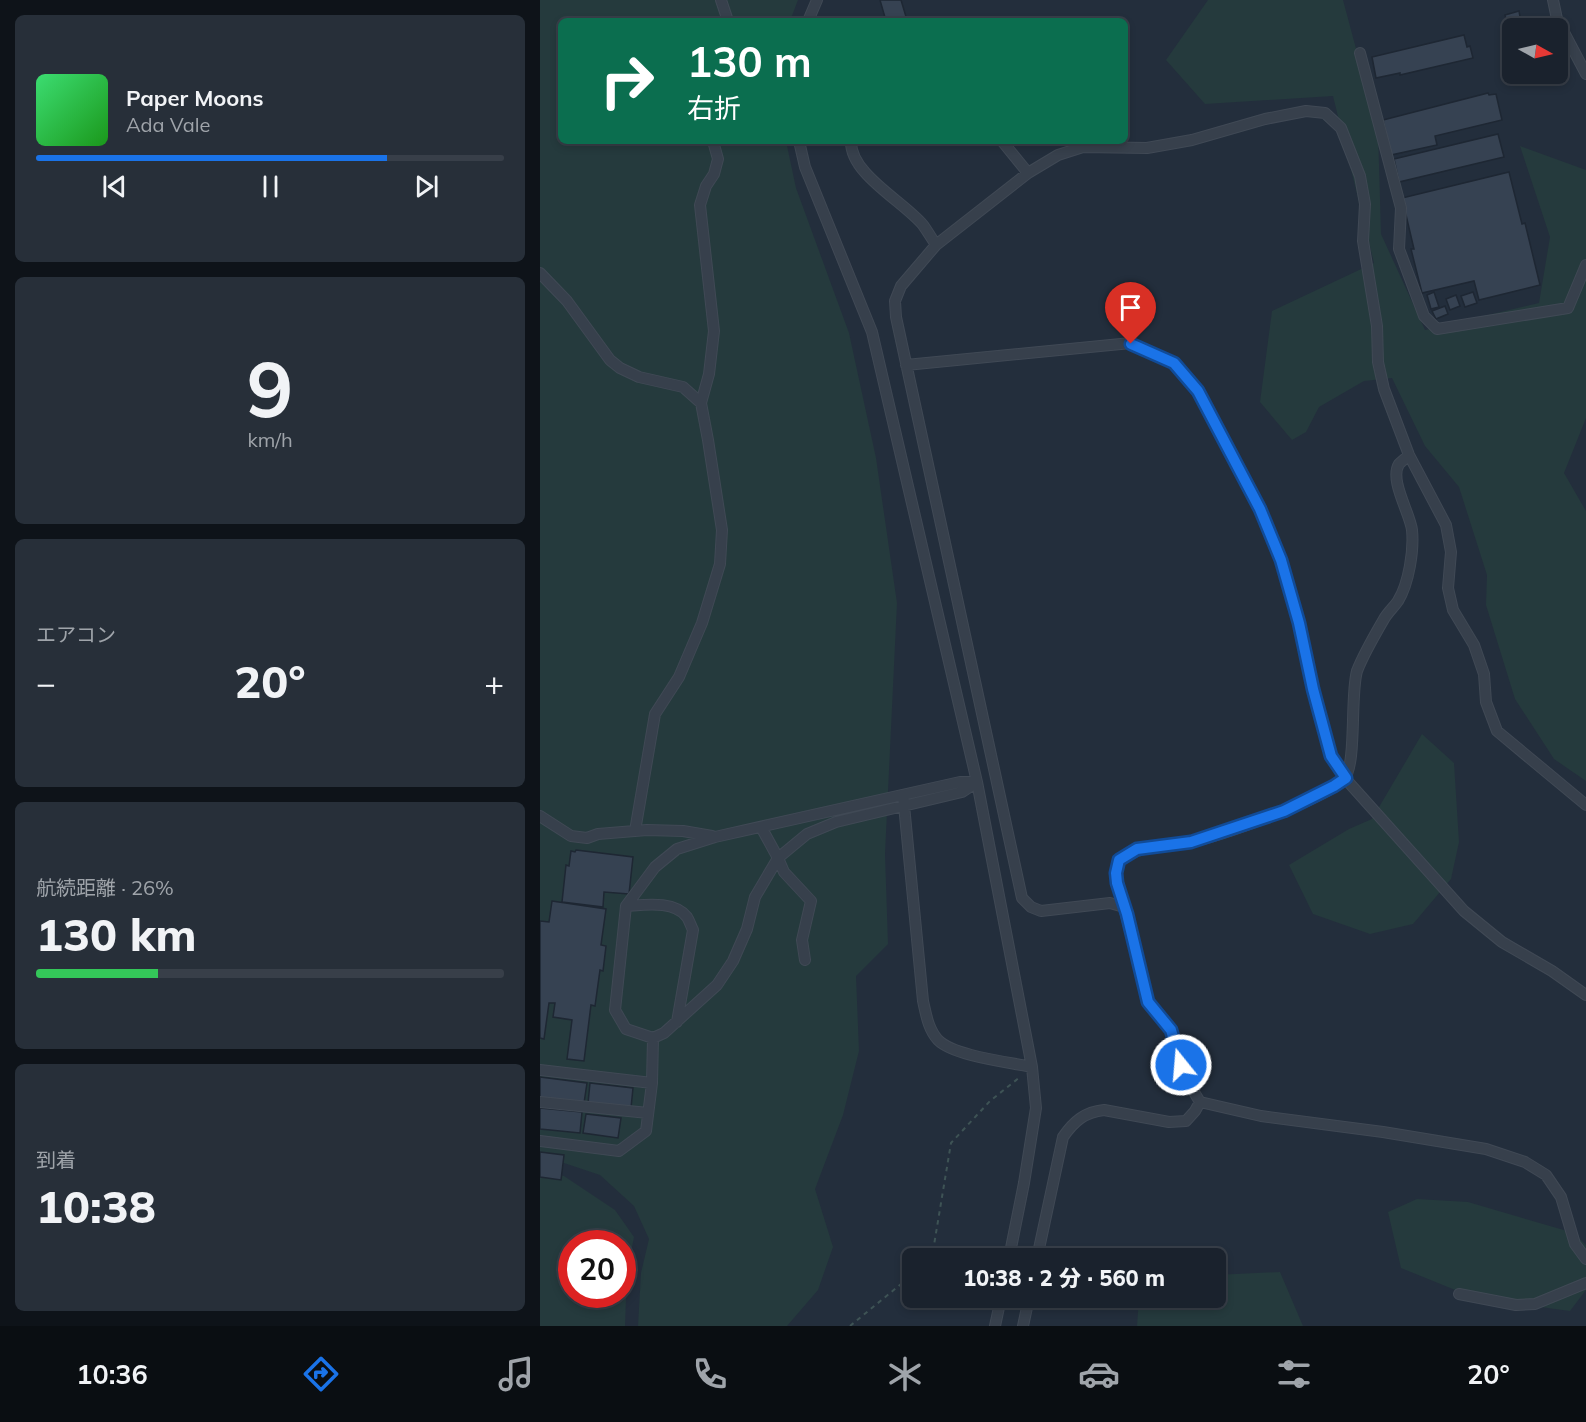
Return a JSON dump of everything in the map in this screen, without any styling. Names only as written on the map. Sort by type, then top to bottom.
[{"type":"street","points":[[721,0],[727,18]]},
{"type":"street","points":[[809,18],[817,0]]},
{"type":"street","points":[[1553,0],[1557,19],[1586,74]]},
{"type":"street","points":[[1360,53],[1401,208],[1399,249],[1424,316],[1437,329],[1568,308],[1586,265]]},
{"type":"street","points":[[1124,907],[1110,903],[1041,911],[1031,907],[1022,898],[906,365],[895,301],[901,286],[936,245],[1028,173],[1058,155],[1083,147],[1148,148],[1192,140],[1264,119],[1306,111],[1325,113],[1341,128],[1360,176],[1365,204],[1363,241],[1377,326],[1378,362],[1384,389],[1409,455],[1446,525],[1451,552],[1448,588],[1453,610],[1474,645],[1484,674],[1486,702],[1497,731],[1586,805]]},
{"type":"street","points":[[635,831],[655,714],[679,677],[702,623],[720,564],[722,530],[701,403],[709,374],[714,331],[700,205],[718,159],[714,144]]},
{"type":"street","points":[[800,144],[805,167],[872,332],[977,782],[1032,1067],[1036,1108],[1011,1248]]},
{"type":"street","points":[[851,144],[850,152],[864,171],[922,225],[936,245]]},
{"type":"street","points":[[1004,144],[1028,173]]},
{"type":"street","points":[[540,273],[567,301],[610,360],[620,368],[639,377],[683,387],[701,403]]},
{"type":"street","points":[[906,365],[1131,344],[1174,363],[1198,391],[1260,509],[1281,560],[1299,623],[1313,689],[1331,756],[1346,778],[1464,911],[1502,942],[1552,971],[1586,995]]},
{"type":"street","points":[[1409,455],[1399,465],[1396,472],[1412,529],[1410,565],[1399,599],[1385,618],[1357,672],[1346,778],[1284,811],[1191,842],[1137,849],[1119,860],[1116,873],[1148,1002],[1171,1030],[1185,1077],[1200,1102],[1261,1116],[1383,1132],[1486,1149],[1525,1162],[1546,1175],[1561,1197],[1575,1245],[1586,1259]]},
{"type":"street","points":[[960,782],[977,782],[962,792],[836,822],[807,834],[777,858],[755,897],[747,929],[733,961],[717,985],[664,1033],[653,1038],[626,1029],[615,1010],[626,906],[655,867],[677,849],[715,837],[960,782]]},
{"type":"street","points":[[903,795],[923,1001],[928,1026],[938,1041],[958,1052],[1032,1067]]},
{"type":"street","points":[[540,816],[571,836],[586,838],[598,834],[635,831],[683,831],[715,837]]},
{"type":"street","points":[[761,827],[784,872],[810,901],[802,940],[806,960]]},
{"type":"street","points":[[626,906],[654,904],[678,909],[686,916],[693,930],[678,1022]]},
{"type":"street","points":[[540,1140],[620,1152],[646,1131],[652,1083],[653,1038]]},
{"type":"street","points":[[540,1070],[652,1083]]},
{"type":"street","points":[[540,1102],[648,1113]]},
{"type":"street","points":[[1038,1248],[1063,1137],[1073,1122],[1094,1111],[1104,1110],[1169,1122],[1186,1121],[1200,1102]]},
{"type":"street","points":[[1459,1294],[1516,1305],[1535,1304],[1586,1283]]},
{"type":"street","points":[[995,1326],[999,1308]]},
{"type":"street","points":[[1023,1326],[1027,1308]]},
{"type":"path","points":[[932,1248],[951,1143],[990,1101],[1032,1067]]},
{"type":"path","points":[[850,1326],[902,1283]]},
{"type":"green space","points":[[540,0],[798,0],[791,18],[558,18],[558,144],[787,144],[796,188],[849,333],[876,458],[897,603],[885,854],[888,944],[856,976],[859,1051],[843,1115],[815,1189],[833,1247],[818,1290],[787,1326],[638,1326],[641,1273],[649,1239],[634,1206],[600,1175],[540,1155]]},
{"type":"green space","points":[[1208,0],[1343,0],[1378,131],[1381,234],[1425,330],[1539,303],[1550,237],[1520,146],[1586,170],[1586,418],[1564,473],[1586,511],[1586,781],[1554,759],[1515,699],[1486,605],[1487,575],[1459,487],[1425,446],[1392,378],[1364,381],[1319,407],[1306,432],[1292,440],[1260,402],[1272,311],[1374,263],[1333,96],[1205,104],[1166,60]]},
{"type":"green space","points":[[1422,734],[1454,763],[1459,842],[1451,879],[1413,924],[1370,934],[1313,914],[1289,865],[1349,829],[1372,819]]},
{"type":"green space","points":[[540,1170],[564,1176],[615,1210],[629,1230],[558,1230],[558,1308],[626,1308],[625,1326],[540,1326]]},
{"type":"green space","points":[[1417,1199],[1468,1202],[1574,1233],[1586,1245],[1586,1290],[1570,1311],[1475,1298],[1401,1268],[1388,1212]]},
{"type":"green space","points":[[1280,1272],[1303,1326],[1137,1326],[1138,1308],[1226,1308],[1226,1274]]},
{"type":"building","points":[[880,0],[901,0],[906,18],[885,18]]},
{"type":"building","points":[[1519,11],[1520,18],[1506,18],[1505,15]]},
{"type":"building","points":[[1464,35],[1473,58],[1400,75],[1400,73],[1376,78],[1372,57]]},
{"type":"building","points":[[1488,93],[1489,95],[1496,94],[1502,120],[1435,136],[1437,145],[1391,155],[1383,120]]},
{"type":"building","points":[[1498,134],[1504,157],[1399,182],[1394,159]]},
{"type":"building","points":[[1509,172],[1522,224],[1525,223],[1540,285],[1479,300],[1474,281],[1422,293],[1402,198]]},
{"type":"building","points":[[1434,292],[1439,307],[1431,309],[1427,295]]},
{"type":"building","points":[[1473,292],[1477,303],[1465,307],[1461,296]]},
{"type":"building","points":[[1456,295],[1460,306],[1450,310],[1446,299]]},
{"type":"building","points":[[1445,306],[1448,314],[1436,319],[1432,311]]},
{"type":"building","points":[[571,851],[633,857],[629,894],[604,892],[603,907],[562,902],[566,865],[569,866]]},
{"type":"building","points":[[552,901],[606,909],[601,945],[606,946],[603,971],[600,970],[595,1006],[591,1005],[584,1061],[567,1059],[572,1020],[553,1017],[555,1003],[549,1003],[544,1039],[540,1038],[540,921],[549,922]]},
{"type":"building","points":[[540,1077],[587,1083],[584,1103],[540,1098]]},
{"type":"building","points":[[590,1083],[633,1088],[631,1108],[588,1103]]},
{"type":"building","points":[[540,1108],[582,1112],[580,1133],[540,1129]]},
{"type":"building","points":[[586,1114],[621,1118],[618,1138],[583,1133]]},
{"type":"building","points":[[540,1152],[564,1155],[561,1180],[540,1177]]},
{"type":"route","points":[[1131,344],[1174,363],[1198,391],[1260,509],[1281,560],[1299,623],[1313,689],[1331,756],[1346,778],[1284,811],[1191,842],[1137,849],[1119,860],[1116,873],[1117,883],[1127,914],[1148,1002],[1171,1030],[1181,1065]]}]
